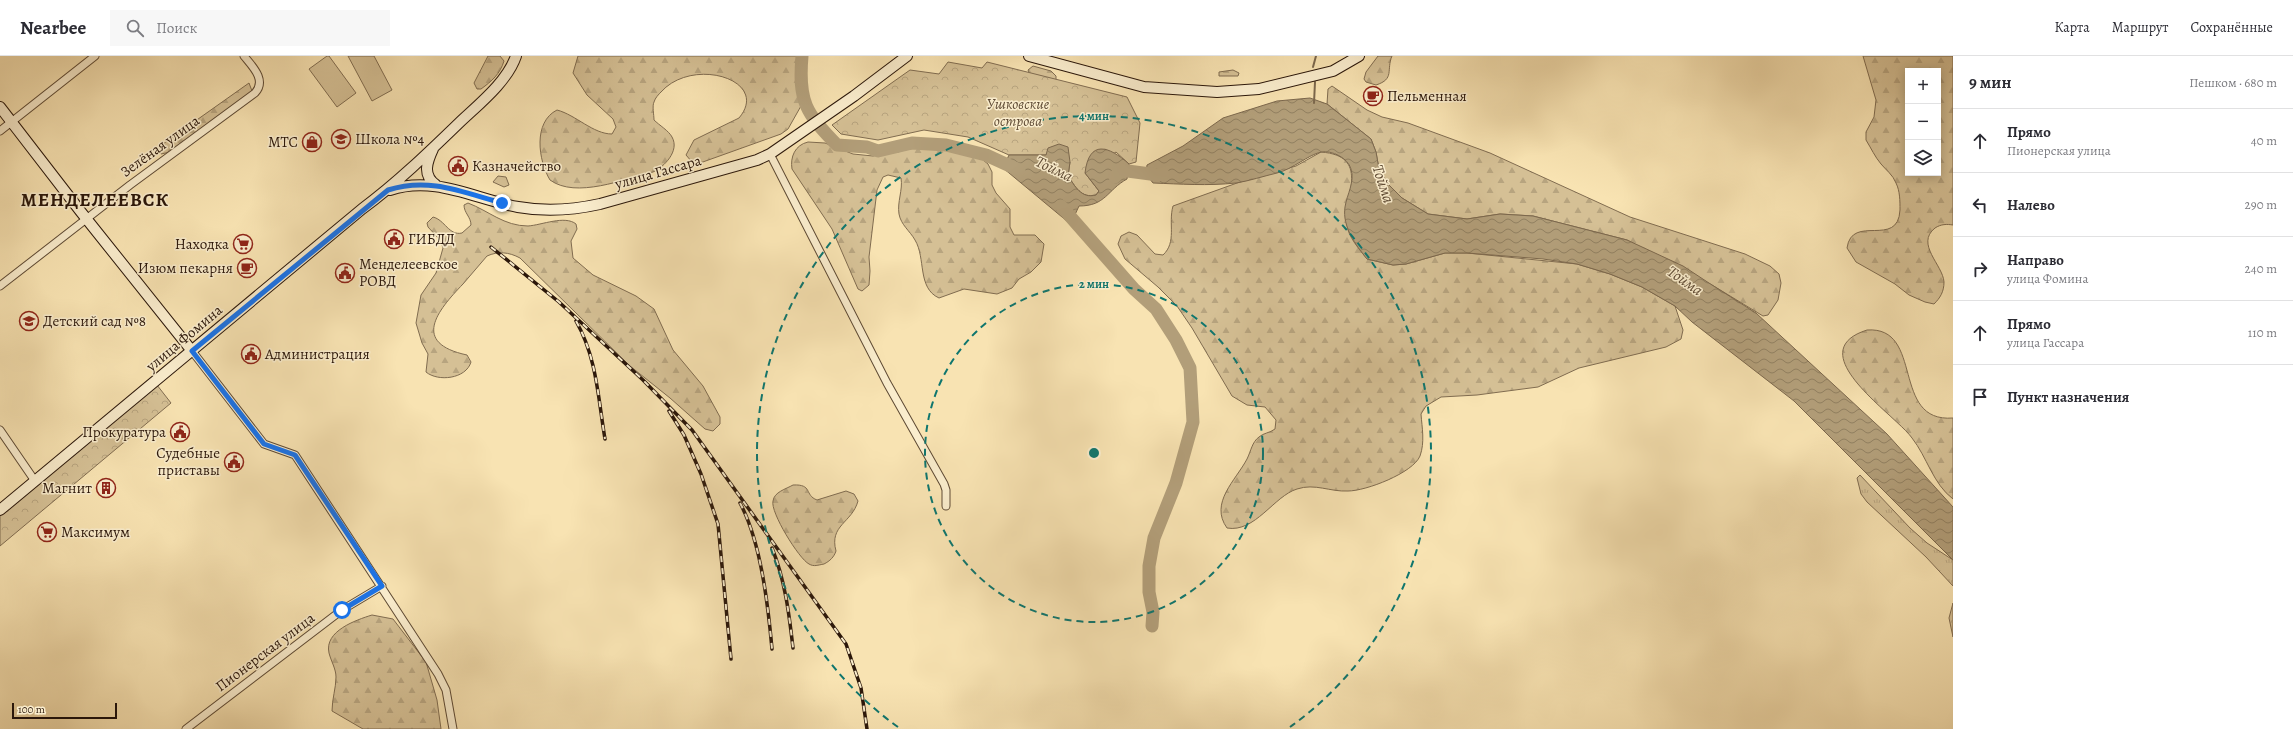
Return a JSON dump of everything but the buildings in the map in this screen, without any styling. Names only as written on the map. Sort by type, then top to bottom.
[{"type":"main road","points":[[1029,56],[1144,87],[1218,92],[1259,89],[1333,71],[1359,56]]},
{"type":"main road","name":"улица Гассара","points":[[388,190],[416,184],[436,185],[517,206],[542,209],[575,208],[622,198],[757,160],[770,154],[842,105],[903,57]]},
{"type":"main road","name":"улица Фомина","points":[[0,510],[388,190],[487,96],[512,58]]},
{"type":"main road","points":[[0,107],[86,219],[192,351]]},
{"type":"main road","points":[[435,146],[426,171],[428,177],[436,185]]},
{"type":"street","points":[[0,132],[95,56]]},
{"type":"street","name":"Зелёная улица","points":[[0,286],[86,219],[255,93],[260,87],[259,78],[244,56]]},
{"type":"street","points":[[770,154],[887,383],[944,484],[947,499],[946,506]]},
{"type":"street","points":[[192,351],[264,444],[295,455],[382,586],[438,674],[446,690],[453,729]]},
{"type":"street","points":[[0,430],[35,481]]},
{"type":"street","name":"Пионерская улица","points":[[186,729],[342,610],[382,586]]},
{"type":"green space","points":[[329,56],[356,93],[337,107],[309,69]]},
{"type":"green space","points":[[348,56],[374,56],[392,90],[372,101]]},
{"type":"green space","points":[[488,56],[500,56],[504,61],[495,77],[481,89],[477,89],[474,83]]},
{"type":"green space","points":[[578,56],[798,56],[797,70],[801,106],[788,129],[781,134],[700,163],[692,162],[686,155],[694,140],[739,118],[746,104],[745,93],[737,84],[724,77],[708,74],[691,76],[675,81],[659,94],[653,104],[654,120],[669,133],[674,142],[674,148],[670,158],[653,172],[600,186],[573,188],[550,180],[546,172],[540,142],[544,123],[549,116],[557,110],[564,112],[598,131],[612,134],[616,127],[613,119],[587,95],[573,73]]},
{"type":"green space","points":[[1378,56],[1392,56],[1388,77],[1382,83],[1376,85],[1366,82],[1364,79],[1366,72]]},
{"type":"green space","points":[[1863,56],[1953,56],[1953,225],[1948,224],[1935,228],[1930,234],[1928,241],[1932,255],[1943,275],[1944,282],[1941,294],[1934,304],[1909,295],[1895,284],[1856,262],[1847,248],[1851,238],[1857,233],[1884,230],[1892,227],[1897,221],[1900,210],[1899,193],[1895,180],[1879,161],[1866,140],[1866,132],[1874,117],[1876,100]]},
{"type":"green space","name":"Ушковские острова","points":[[948,62],[982,68],[987,62],[1127,97],[1140,123],[1136,162],[1129,164],[1116,152],[1085,173],[1099,191],[1096,195],[1091,196],[1079,191],[1068,176],[1070,162],[1046,155],[1009,155],[968,137],[924,130],[878,140],[841,134],[832,125],[910,70],[939,74]]},
{"type":"green space","points":[[1033,66],[1051,71],[1056,76],[1056,84],[1031,77],[1028,70]]},
{"type":"green space","points":[[1233,70],[1239,73],[1238,76],[1219,76],[1219,72]]},
{"type":"green space","points":[[249,83],[252,91],[170,152],[161,154],[160,146]]},
{"type":"green space","points":[[1332,86],[1367,110],[1382,117],[1408,123],[1490,153],[1630,217],[1745,254],[1770,266],[1779,274],[1781,283],[1778,300],[1768,315],[1763,316],[1712,285],[1627,240],[1533,216],[1500,214],[1467,219],[1428,214],[1402,198],[1387,183],[1379,169],[1376,152],[1371,139],[1327,104],[1328,89]]},
{"type":"green space","points":[[808,142],[825,143],[853,154],[873,156],[915,148],[965,151],[978,156],[988,164],[992,172],[992,185],[996,193],[1010,209],[1010,227],[1014,235],[1035,235],[1044,244],[1041,262],[1031,272],[1019,279],[1012,288],[997,294],[964,289],[939,298],[932,293],[928,287],[923,272],[918,247],[900,218],[899,200],[901,178],[888,175],[883,177],[877,190],[869,257],[869,285],[862,291],[858,289],[832,229],[792,169],[794,152],[800,146]]},
{"type":"green space","points":[[1321,152],[1336,155],[1345,161],[1350,169],[1352,178],[1347,213],[1347,225],[1352,239],[1367,259],[1393,265],[1406,264],[1445,253],[1467,253],[1577,264],[1610,274],[1642,287],[1675,306],[1683,330],[1681,339],[1666,347],[1579,368],[1538,387],[1477,395],[1441,397],[1426,406],[1421,414],[1423,440],[1422,451],[1416,462],[1399,475],[1366,488],[1356,490],[1341,491],[1316,487],[1304,487],[1297,489],[1280,499],[1247,525],[1237,528],[1227,528],[1222,519],[1221,510],[1226,492],[1247,459],[1255,441],[1261,436],[1275,429],[1276,420],[1265,407],[1247,405],[1232,396],[1192,328],[1177,306],[1158,287],[1125,259],[1118,244],[1121,236],[1129,232],[1137,235],[1155,254],[1163,255],[1170,244],[1173,206],[1237,183],[1296,166]]},
{"type":"green space","points":[[498,176],[506,177],[509,185],[504,187],[493,182]]},
{"type":"green space","points":[[468,203],[511,224],[528,226],[566,220],[576,224],[577,229],[571,241],[573,258],[593,275],[636,296],[654,309],[673,350],[703,386],[720,417],[720,424],[713,431],[705,429],[670,398],[630,366],[520,258],[508,253],[495,253],[487,256],[453,294],[438,315],[434,325],[434,334],[439,343],[450,350],[467,355],[471,362],[468,368],[458,375],[444,378],[431,375],[426,372],[428,354],[422,343],[416,323],[421,295],[436,273],[443,248],[440,240],[428,227],[427,223],[433,217],[441,221],[450,230],[462,233],[471,225],[464,208],[464,205]]},
{"type":"green space","points":[[1867,330],[1885,333],[1896,343],[1903,357],[1913,391],[1921,406],[1934,415],[1953,418],[1953,499],[1940,486],[1912,438],[1858,384],[1847,368],[1843,353],[1848,340]]},
{"type":"green space","points":[[157,385],[171,403],[0,546],[0,513]]},
{"type":"green space","points":[[1860,475],[1910,528],[1927,543],[1953,560],[1953,586],[1926,557],[1867,502],[1861,494],[1857,478]]},
{"type":"green space","points":[[793,485],[803,486],[813,498],[817,500],[846,491],[854,494],[858,501],[851,514],[838,530],[835,542],[836,551],[834,555],[824,564],[816,566],[809,564],[804,560],[792,545],[776,515],[773,507],[774,498],[781,491]]},
{"type":"green space","points":[[1953,603],[1953,637],[1949,618]]},
{"type":"green space","points":[[372,615],[393,619],[426,662],[437,700],[441,729],[363,729],[332,711],[336,674],[329,653],[331,638],[350,623]]},
{"type":"water","points":[[1310,98],[1327,104],[1371,139],[1376,152],[1379,169],[1387,183],[1402,198],[1428,214],[1467,219],[1500,214],[1533,216],[1627,240],[1683,266],[1756,313],[1887,434],[1953,507],[1953,560],[1794,401],[1692,322],[1675,306],[1642,287],[1610,274],[1577,264],[1543,259],[1467,253],[1445,253],[1406,264],[1393,265],[1367,259],[1354,242],[1346,222],[1345,207],[1352,179],[1351,169],[1347,161],[1330,152],[1321,152],[1311,156],[1283,171],[1236,183],[1205,185],[1153,183],[1146,174],[1147,165],[1183,146],[1223,118],[1277,101]]},
{"type":"water","points":[[1059,144],[1068,147],[1070,162],[1068,176],[1079,191],[1086,195],[1096,195],[1099,191],[1085,173],[1087,162],[1095,150],[1107,150],[1122,158],[1129,164],[1127,179],[1120,183],[1101,200],[1088,205],[1079,206],[1073,219],[1068,222],[1003,168],[1009,155],[1046,155],[1048,148]]},
{"type":"waterway","name":"Тойма","points":[[802,56],[801,85],[806,106],[818,124],[837,145],[867,147],[878,151],[912,143],[946,145],[986,155],[1019,170]]},
{"type":"waterway","points":[[1313,67],[1316,56]]},
{"type":"waterway","points":[[1314,103],[1315,82]]},
{"type":"waterway","name":"Тойма","points":[[1115,177],[1120,170],[1158,175],[1163,174]]},
{"type":"waterway","points":[[1061,206],[1134,289],[1156,309],[1176,340],[1190,368],[1193,422],[1176,483],[1154,538],[1149,566],[1149,592],[1153,612],[1152,626]]},
{"type":"railway","points":[[491,247],[559,302],[643,380],[692,430],[846,644],[861,688],[867,729]]},
{"type":"railway","points":[[576,321],[583,335],[593,364],[605,439]]},
{"type":"railway","points":[[669,411],[684,435],[701,474],[718,524],[731,659]]},
{"type":"railway","points":[[740,503],[753,536],[758,555],[766,594],[772,649]]},
{"type":"railway","points":[[772,548],[783,584],[793,648]]},
{"type":"place","name":"Пельменная","points":[[1373,96]]},
{"type":"place","name":"Школа №4","points":[[341,139]]},
{"type":"place","name":"МТС","points":[[312,142]]},
{"type":"place","name":"Казначейство","points":[[458,166]]},
{"type":"place","name":"ГИБДД","points":[[394,239]]},
{"type":"place","name":"Находка","points":[[243,244]]},
{"type":"place","name":"Изюм пекарня","points":[[247,268]]},
{"type":"place","name":"Менделеевское РОВД","points":[[345,273]]},
{"type":"place","name":"Детский сад №8","points":[[29,321]]},
{"type":"place","name":"Администрация","points":[[251,354]]},
{"type":"place","name":"Прокуратура","points":[[180,432]]},
{"type":"place","name":"Судебные приставы","points":[[234,462]]},
{"type":"place","name":"Магнит","points":[[106,488]]},
{"type":"place","name":"Максимум","points":[[47,532]]},
{"type":"district","name":"МЕНДЕЛЕЕВСК","points":[[95,200]]},
{"type":"route","points":[[342,610],[382,586],[295,455],[271,448],[264,444],[192,351],[362,209],[388,190],[400,186],[416,184],[436,185],[502,203]]}]
